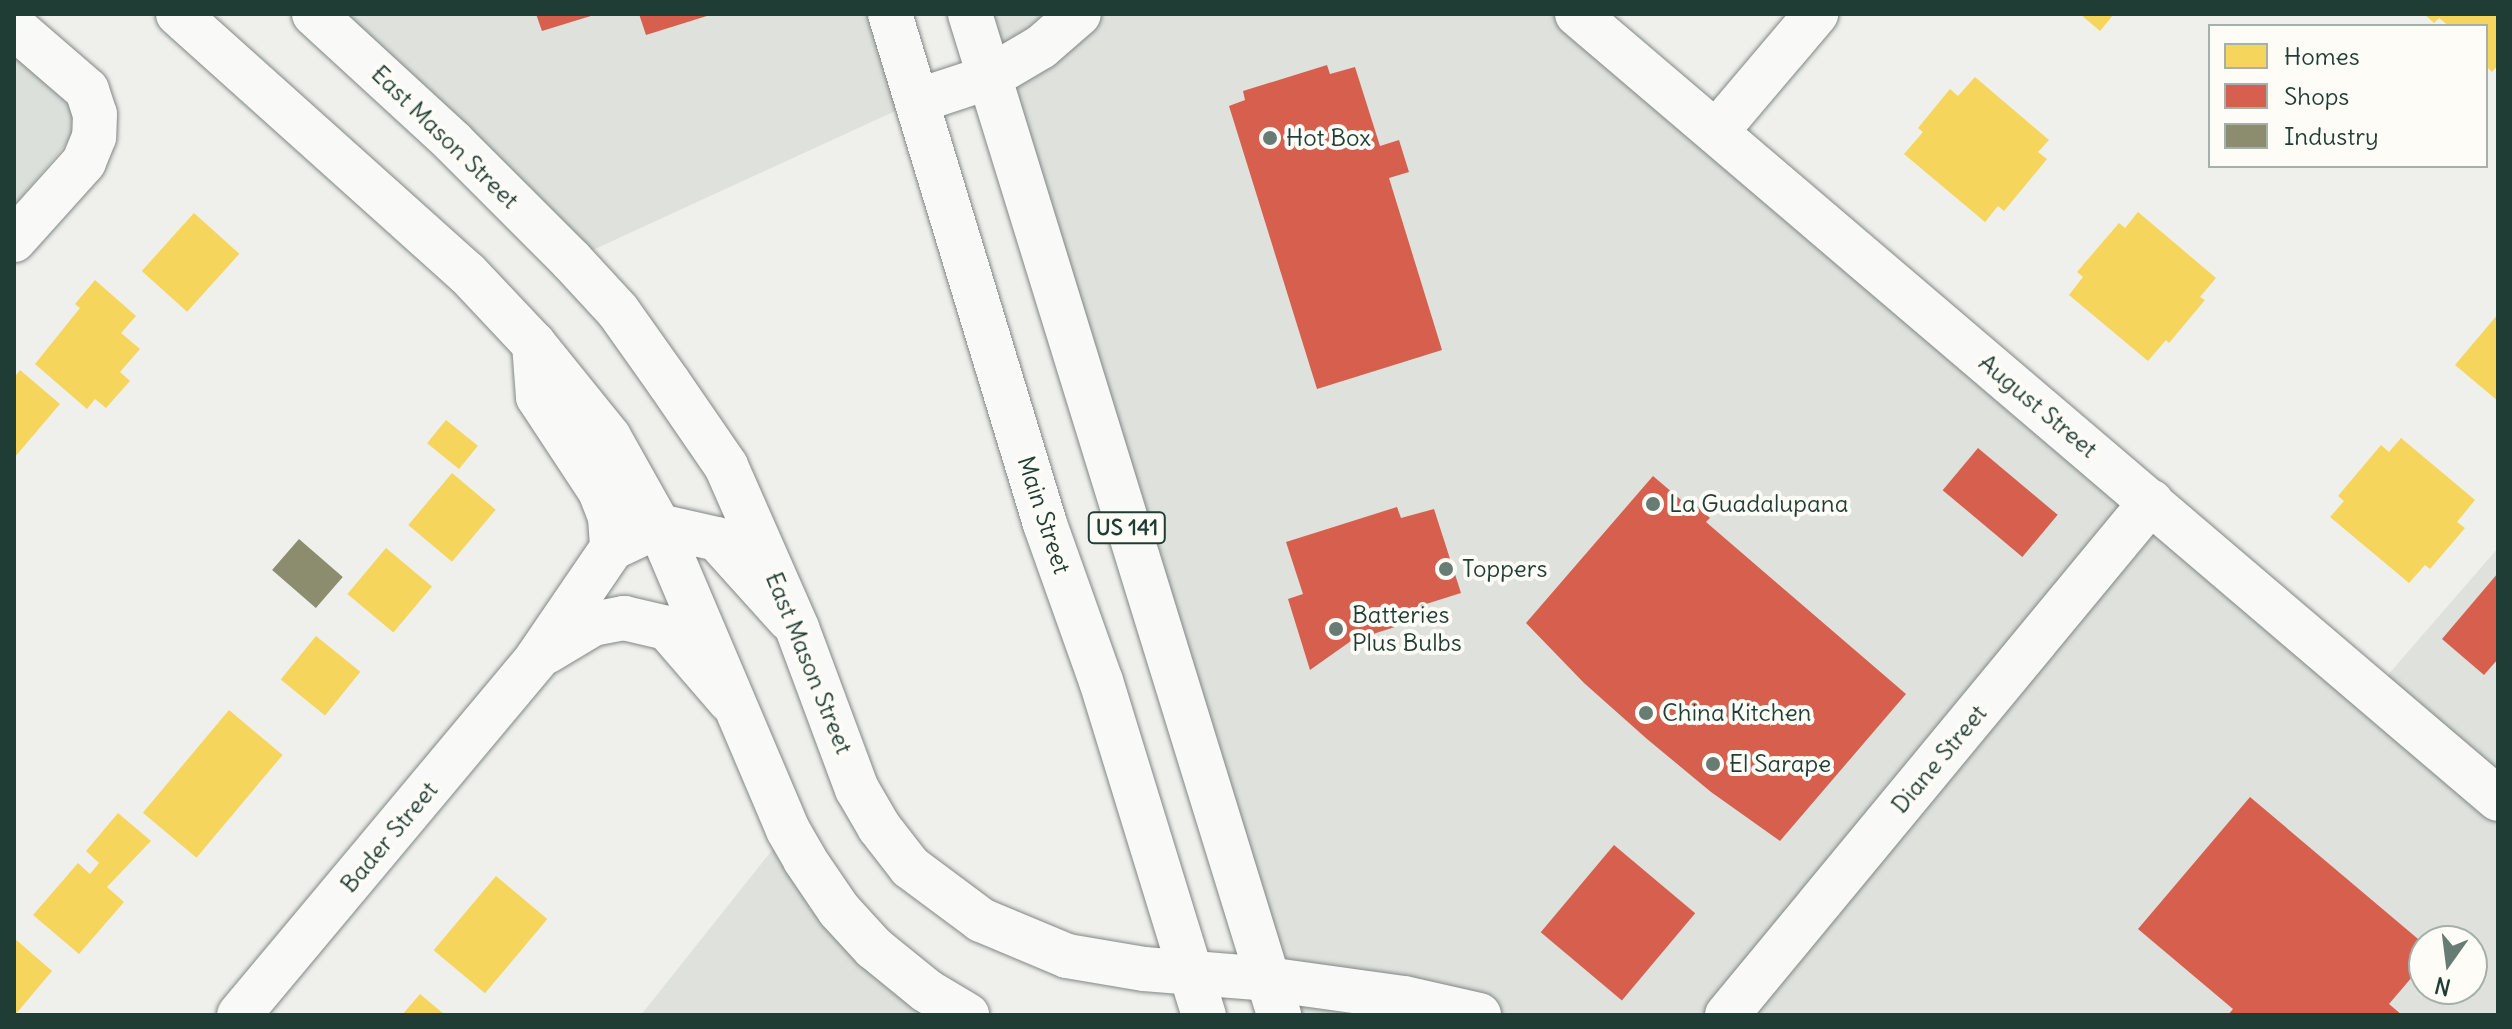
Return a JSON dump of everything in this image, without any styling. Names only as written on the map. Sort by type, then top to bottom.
[{"type":"main road","points":[[178,14],[467,273],[534,344],[609,437],[659,526],[788,830],[839,910],[897,970],[967,1015]]},
{"type":"main road","name":"East Mason Street","points":[[314,14],[453,142],[618,311],[726,466],[797,628],[857,789],[879,827],[910,867],[981,920],[1067,956],[1144,969],[1190,971],[1273,997],[1404,998],[1479,1015]]},
{"type":"main road","name":"Main Street","points":[[890,14],[1045,524],[1101,681],[1204,1015]]},
{"type":"main road","name":"US 141","points":[[970,14],[1273,997]]},
{"type":"main road","points":[[917,101],[990,77],[1041,47],[1079,14]]},
{"type":"main road","name":"August Street","points":[[1577,14],[2498,799]]},
{"type":"main road","points":[[1716,132],[1816,14]]},
{"type":"main road","points":[[14,27],[87,90],[95,114],[94,137],[84,162],[14,240]]},
{"type":"main road","points":[[534,344],[538,397],[600,491],[610,517],[612,548],[659,526],[717,539],[797,628]]},
{"type":"main road","name":"Diane Street","points":[[1727,1015],[2151,502]]},
{"type":"main road","name":"Bader Street","points":[[239,1015],[537,658],[612,548]]},
{"type":"main road","name":"Bader Street","points":[[537,658],[593,624],[624,618],[667,628],[738,709]]},
{"type":"shaded area","points":[[314,14],[890,14],[917,101],[571,260]]},
{"type":"shaded area","points":[[970,14],[1577,14],[2374,691],[2498,548],[2498,1015],[1279,1015]]},
{"type":"shaded area","points":[[14,47],[71,97],[75,133],[14,206]]},
{"type":"shaded area","points":[[788,830],[967,1015],[641,1015]]},
{"type":"building: Homes","points":[[2080,14],[2114,14],[2100,31]]},
{"type":"building: Homes","points":[[2424,14],[2498,14],[2498,65],[2492,72],[2488,68],[2488,24],[2446,24],[2439,18],[2434,23]]},
{"type":"building: Homes","points":[[1975,77],[2049,140],[2038,152],[2047,159],[2004,211],[1998,206],[1985,222],[1904,154],[1923,132],[1918,128],[1950,89],[1958,96]]},
{"type":"building: Homes","points":[[2138,212],[2216,278],[2200,297],[2205,300],[2169,343],[2166,340],[2148,361],[2069,295],[2083,277],[2077,272],[2119,223],[2125,228]]},
{"type":"building: Homes","points":[[194,213],[239,254],[187,312],[142,271]]},
{"type":"building: Homes","points":[[95,280],[136,316],[121,333],[140,349],[120,372],[130,381],[106,408],[95,399],[87,409],[35,364],[80,308],[75,304]]},
{"type":"building: Homes","points":[[2498,314],[2498,401],[2455,365]]},
{"type":"building: Homes","points":[[20,370],[60,404],[14,458],[14,378]]},
{"type":"building: Homes","points":[[446,420],[478,446],[459,469],[427,443]]},
{"type":"building: Homes","points":[[2401,438],[2475,500],[2457,522],[2465,528],[2430,569],[2425,565],[2409,583],[2330,517],[2344,501],[2338,496],[2381,445],[2389,452]]},
{"type":"building: Homes","points":[[452,473],[496,510],[452,562],[408,525]]},
{"type":"building: Homes","points":[[386,548],[432,587],[393,633],[347,594]]},
{"type":"building: Homes","points":[[316,636],[360,672],[325,715],[281,680]]},
{"type":"building: Homes","points":[[229,710],[283,755],[196,858],[143,813]]},
{"type":"building: Homes","points":[[118,813],[151,841],[107,887],[124,902],[79,954],[33,915],[78,863],[90,874],[99,863],[86,851]]},
{"type":"building: Homes","points":[[496,876],[547,919],[485,993],[434,950]]},
{"type":"building: Homes","points":[[14,938],[52,971],[15,1015],[14,1015]]},
{"type":"building: Homes","points":[[420,994],[445,1015],[402,1015]]},
{"type":"building: Shops","points":[[536,14],[594,14],[594,15],[542,31]]},
{"type":"building: Shops","points":[[639,14],[710,14],[710,15],[646,35]]},
{"type":"building: Shops","points":[[1327,65],[1330,74],[1355,67],[1380,146],[1399,140],[1409,172],[1389,178],[1442,350],[1317,389],[1229,106],[1245,100],[1243,91]]},
{"type":"building: Shops","points":[[1978,448],[2058,515],[2022,557],[1943,490]]},
{"type":"building: Shops","points":[[1653,476],[1687,505],[1691,501],[1710,518],[1706,522],[1906,694],[1780,841],[1711,792],[1647,739],[1584,683],[1526,623]]},
{"type":"building: Shops","points":[[1397,507],[1401,518],[1434,509],[1461,593],[1391,615],[1395,627],[1351,641],[1310,670],[1288,599],[1303,594],[1286,542]]},
{"type":"building: Shops","points":[[2498,573],[2498,659],[2484,675],[2442,639]]},
{"type":"building: Shops","points":[[2250,797],[2408,930],[2408,982],[2389,1004],[2402,1015],[2228,1015],[2233,1009],[2138,929]]},
{"type":"building: Shops","points":[[1614,845],[1695,913],[1622,1000],[1541,932]]},
{"type":"building: Industry","points":[[299,539],[343,577],[316,608],[272,570]]},
{"type":"place","name":"Hot Box","points":[[1270,138]]},
{"type":"place","name":"La Guadalupana","points":[[1653,504]]},
{"type":"place","name":"Toppers","points":[[1446,569]]},
{"type":"place","name":"Batteries Plus Bulbs","points":[[1336,629]]},
{"type":"place","name":"China Kitchen","points":[[1646,713]]},
{"type":"place","name":"El Sarape","points":[[1713,764]]}]
